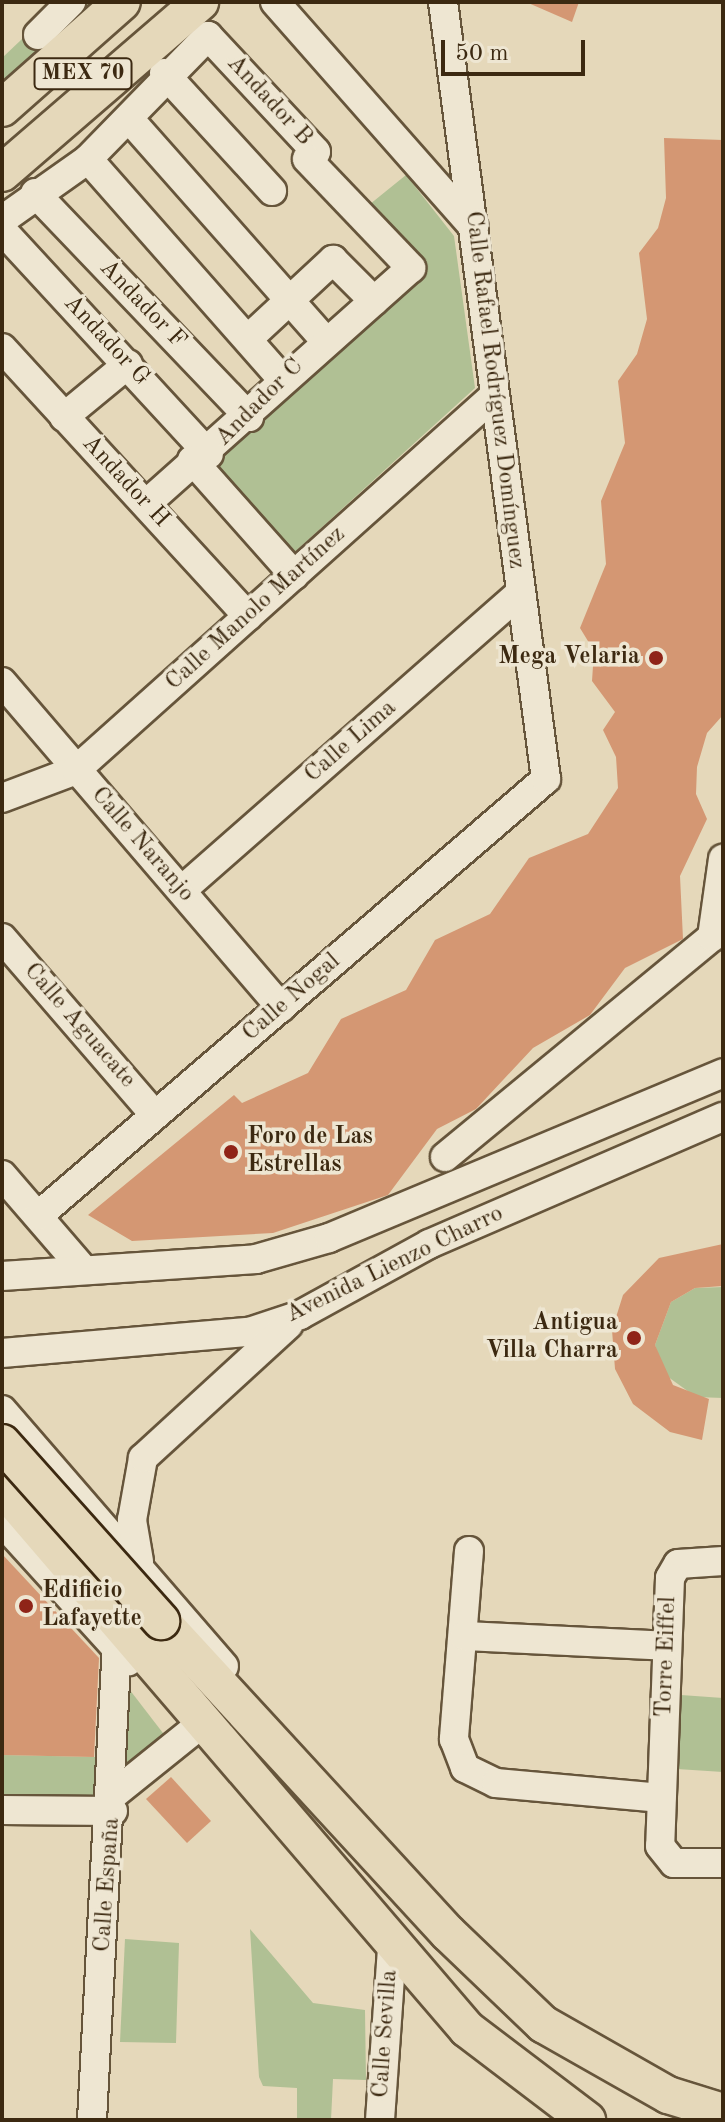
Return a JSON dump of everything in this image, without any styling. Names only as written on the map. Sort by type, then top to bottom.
[{"type":"main road","name":"MEX 70","points":[[2,108],[122,2]]},
{"type":"main road","name":"MEX 70","points":[[2,147],[163,2]]},
{"type":"main road","points":[[2,173],[204,19]]},
{"type":"main road","points":[[18,1445],[139,1637],[225,1751],[392,1947],[467,2029],[587,2120]]},
{"type":"main road","points":[[2,1487],[139,1637],[248,1713],[448,1933],[543,2024],[668,2095],[723,2112]]},
{"type":"street","points":[[38,35],[71,2]]},
{"type":"street","points":[[275,2],[474,228]]},
{"type":"street","name":"Calle Rafael Rodríguez Domínguez","points":[[443,2],[546,779]]},
{"type":"street","points":[[2,220],[35,193],[88,159],[131,121],[204,19]]},
{"type":"street","name":"Andador B","points":[[204,19],[316,152],[307,159],[411,268]]},
{"type":"street","points":[[164,73],[272,191]]},
{"type":"street","points":[[131,121],[292,298],[325,340]]},
{"type":"street","points":[[88,159],[249,338],[281,378]]},
{"type":"street","name":"Andador F","points":[[35,193],[249,417]]},
{"type":"street","name":"Andador G","points":[[2,230],[128,364],[294,575]]},
{"type":"street","points":[[249,338],[333,260],[374,301]]},
{"type":"street","name":"Andador C","points":[[146,504],[249,417],[281,378],[411,268]]},
{"type":"street","name":"Andador H","points":[[2,348],[248,616]]},
{"type":"street","points":[[64,417],[128,364]]},
{"type":"street","name":"Calle Manolo Martínez","points":[[2,798],[76,770],[495,395]]},
{"type":"street","name":"Calle Lima","points":[[182,890],[520,593]]},
{"type":"street","name":"Calle Naranjo","points":[[2,682],[281,1008]]},
{"type":"street","name":"Calle Nogal","points":[[38,1216],[546,779]]},
{"type":"street","points":[[445,1157],[712,937],[723,859]]},
{"type":"street","name":"Calle Aguacate","points":[[2,938],[155,1115]]},
{"type":"street","name":"Avenida Lienzo Charro","points":[[2,1276],[256,1259],[329,1238],[723,1073]]},
{"type":"street","name":"Avenida Lienzo Charro","points":[[2,1353],[249,1332],[300,1315],[429,1244],[723,1117]]},
{"type":"street","points":[[2,1175],[83,1269]]},
{"type":"street","points":[[140,1562],[132,1520],[143,1458],[300,1315]]},
{"type":"street","points":[[2,1410],[18,1445],[140,1562],[229,1673],[248,1713]]},
{"type":"street","points":[[2,1452],[18,1445]]},
{"type":"street","points":[[2,1522],[139,1637],[190,1733],[225,1751]]},
{"type":"street","points":[[469,1551],[454,1739],[465,1768],[496,1783],[661,1798]]},
{"type":"street","name":"Torre Eiffel","points":[[723,1561],[678,1564],[670,1578],[661,1798],[664,1856],[723,1863]]},
{"type":"street","points":[[464,1636],[667,1646]]},
{"type":"street","name":"Calle España","points":[[92,2120],[113,1803],[139,1637]]},
{"type":"street","points":[[2,1810],[113,1803],[190,1733]]},
{"type":"street","name":"Calle Sevilla","points":[[380,2120],[392,1947]]},
{"type":"green space","points":[[61,2],[110,2],[2,93],[2,58]]},
{"type":"green space","points":[[406,175],[454,236],[475,388],[288,558],[199,455],[411,268],[359,213]]},
{"type":"green space","points":[[723,1287],[723,1398],[696,1397],[664,1374],[655,1345],[671,1302],[695,1288]]},
{"type":"green space","points":[[126,1685],[166,1737],[122,1769]]},
{"type":"green space","points":[[681,1695],[723,1698],[723,1772],[677,1769]]},
{"type":"green space","points":[[2,1755],[97,1757],[95,1799],[2,1795]]},
{"type":"green space","points":[[250,1929],[313,2003],[365,2010],[366,2080],[333,2079],[331,2120],[297,2119],[297,2088],[263,2086],[259,2077]]},
{"type":"green space","points":[[125,1939],[179,1943],[176,2043],[120,2042]]},
{"type":"building","points":[[526,2],[579,2],[572,22]]},
{"type":"building","name":"Mega Velaria","points":[[664,138],[723,140],[723,715],[707,733],[697,767],[696,794],[707,819],[680,876],[683,939],[625,968],[590,1015],[533,1048],[476,1109],[437,1129],[388,1195],[273,1233],[132,1241],[88,1215],[234,1095],[242,1103],[308,1073],[341,1019],[406,990],[435,940],[490,914],[529,858],[588,834],[618,788],[616,757],[603,730],[615,712],[592,681],[594,651],[580,628],[606,564],[601,501],[625,443],[618,381],[637,354],[647,319],[639,253],[658,228],[666,198]]},
{"type":"building","name":"Antigua Villa Charra","points":[[723,1244],[723,1286],[695,1288],[671,1302],[655,1345],[673,1385],[709,1399],[702,1440],[670,1432],[633,1404],[615,1369],[612,1330],[623,1295],[659,1258]]},
{"type":"building","name":"Edificio Lafayette","points":[[2,1554],[99,1658],[94,1757],[2,1755]]},
{"type":"building","points":[[171,1777],[211,1821],[187,1843],[146,1799]]},
{"type":"place","name":"Mega Velaria","points":[[656,658]]},
{"type":"place","name":"Foro de Las Estrellas","points":[[231,1152]]},
{"type":"place","name":"Antigua Villa Charra","points":[[634,1338]]},
{"type":"place","name":"Edificio Lafayette","points":[[26,1606]]}]
